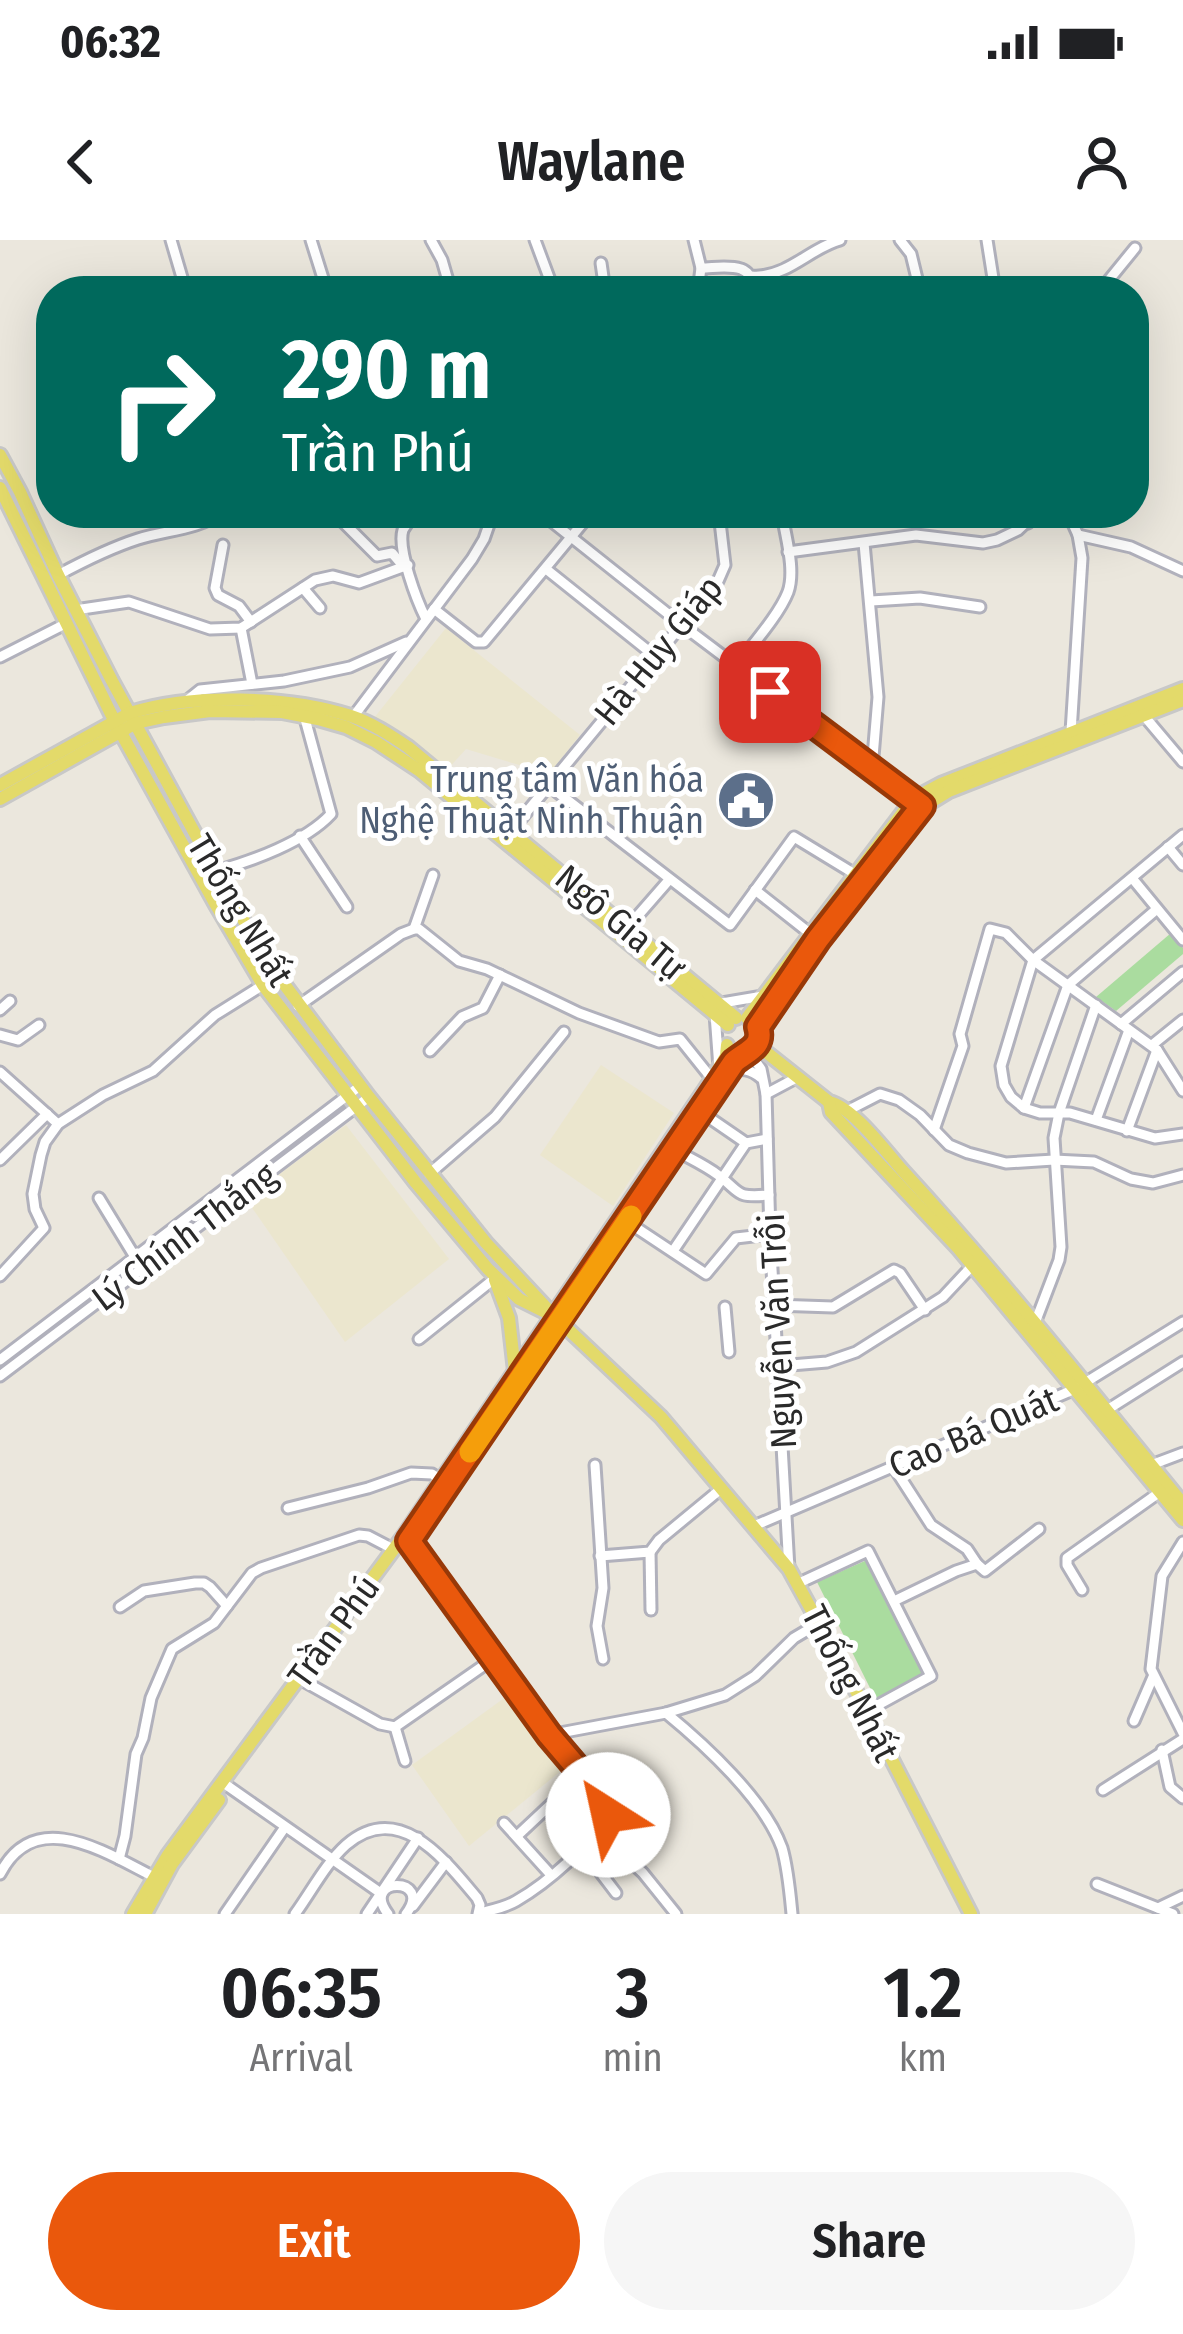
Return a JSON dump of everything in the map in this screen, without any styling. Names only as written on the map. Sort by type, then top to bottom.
[{"type":"main road","name":"Thống Nhất","points":[[0,455],[36,526]]},
{"type":"main road","name":"Thống Nhất","points":[[0,488],[117,727],[263,985],[429,1174],[494,1270]]},
{"type":"main road","name":"Thống Nhất","points":[[37,528],[75,610],[230,898],[416,1183],[519,1299],[556,1318],[661,1417],[789,1569],[971,1914]]},
{"type":"main road","points":[[44,582],[58,575]]},
{"type":"main road","points":[[1141,711],[1183,689]]},
{"type":"main road","points":[[1183,700],[926,790],[814,936],[742,1022],[724,1035],[735,1052],[750,1050],[847,1111],[1183,1504]]},
{"type":"main road","name":"Ngô Gia Tự","points":[[117,727],[150,707],[185,702],[286,703],[350,722],[440,780],[717,1008],[742,1022]]},
{"type":"main road","name":"Ngô Gia Tự","points":[[133,718],[210,711],[282,712],[350,722]]},
{"type":"main road","points":[[0,785],[117,727]]},
{"type":"main road","points":[[0,799],[117,727]]},
{"type":"main road","points":[[216,905],[230,898]]},
{"type":"main road","points":[[742,1022],[814,936]]},
{"type":"main road","points":[[285,1014],[298,1006]]},
{"type":"main road","points":[[742,1022],[760,1036],[750,1050]]},
{"type":"main road","name":"Trần Phú","points":[[133,1914],[407,1538],[697,1110],[720,1073],[727,1045]]},
{"type":"main road","name":"Trần Phú","points":[[720,1073],[750,1050]]},
{"type":"main road","points":[[830,1102],[831,1112],[977,1262]]},
{"type":"main road","name":"Trần Phú","points":[[623,1220],[675,1150],[697,1110]]},
{"type":"main road","points":[[416,1183],[429,1174]]},
{"type":"main road","points":[[494,1270],[509,1318],[516,1372]]},
{"type":"main road","name":"Trần Phú","points":[[302,1680],[393,1549],[407,1538],[441,1480],[556,1318]]},
{"type":"main road","points":[[1080,1386],[1107,1410],[1183,1520]]},
{"type":"main road","name":"Trần Phú","points":[[145,1914],[158,1879]]},
{"type":"street","points":[[170,240],[181,276]]},
{"type":"street","points":[[311,240],[322,276]]},
{"type":"street","points":[[431,240],[447,276]]},
{"type":"street","points":[[535,240],[548,276]]},
{"type":"street","points":[[694,240],[699,276]]},
{"type":"street","points":[[700,268],[736,268],[762,276],[799,263],[825,244],[840,240]]},
{"type":"street","points":[[900,240],[911,254],[916,276]]},
{"type":"street","points":[[987,240],[993,276]]},
{"type":"street","points":[[1112,276],[1135,248]]},
{"type":"street","points":[[602,262],[603,276]]},
{"type":"street","points":[[58,575],[131,541],[183,528]]},
{"type":"street","points":[[350,528],[377,556],[392,553],[406,566]]},
{"type":"street","points":[[405,528],[406,566],[426,619]]},
{"type":"street","points":[[350,722],[478,550],[487,528]]},
{"type":"street","points":[[560,528],[918,802]]},
{"type":"street","points":[[434,609],[476,642],[484,642],[577,528]]},
{"type":"street","name":"Hà Huy Giáp","points":[[507,836],[723,572],[720,528]]},
{"type":"street","points":[[737,665],[789,589],[784,528]]},
{"type":"street","points":[[788,552],[929,534],[983,543],[1020,528]]},
{"type":"street","points":[[1072,737],[1082,571],[1075,528]]},
{"type":"street","points":[[1078,535],[1131,547],[1183,571]]},
{"type":"street","points":[[864,542],[878,717],[872,770]]},
{"type":"street","points":[[223,544],[215,589],[238,606],[246,625],[252,684]]},
{"type":"street","points":[[75,610],[129,602],[210,629],[246,625],[327,576],[353,584],[406,566]]},
{"type":"street","points":[[546,569],[656,657]]},
{"type":"street","points":[[303,588],[320,608]]},
{"type":"street","points":[[871,601],[920,598],[980,607]]},
{"type":"street","points":[[0,657],[65,624]]},
{"type":"street","points":[[185,702],[200,690],[284,681],[350,667],[410,639]]},
{"type":"street","points":[[1141,711],[1183,761]]},
{"type":"street","points":[[216,871],[268,854],[332,814],[304,715]]},
{"type":"street","points":[[548,784],[730,925],[794,837],[859,877]]},
{"type":"street","points":[[1183,835],[1033,961],[1001,1066],[1011,1097],[1024,1108],[1096,1120],[1155,1138],[1183,1134]]},
{"type":"street","points":[[300,836],[347,907]]},
{"type":"street","points":[[1168,848],[1183,865]]},
{"type":"street","points":[[414,928],[433,875]]},
{"type":"street","points":[[1132,878],[1183,940]]},
{"type":"street","points":[[624,931],[669,880]]},
{"type":"street","points":[[754,890],[814,936]]},
{"type":"street","points":[[1024,1108],[1068,985],[1157,909]]},
{"type":"street","points":[[298,1006],[414,928],[459,961],[487,969],[579,1013],[653,1040],[680,1039],[720,1073],[755,1072],[766,1088],[798,1077]]},
{"type":"street","points":[[934,1130],[963,1046],[960,1034],[990,929],[1006,933],[1033,961],[1155,1048],[1183,1091]]},
{"type":"street","points":[[1096,1120],[1125,1027],[1183,972]]},
{"type":"street","points":[[430,1051],[462,1017],[483,1008],[500,975]]},
{"type":"street","points":[[0,1276],[44,1228],[33,1194],[45,1142],[58,1124],[153,1071],[215,1015],[263,985]]},
{"type":"street","points":[[720,1073],[717,1008],[763,996]]},
{"type":"street","points":[[0,1010],[10,1001]]},
{"type":"street","points":[[1033,1329],[1061,1247],[1054,1138],[1096,1005]]},
{"type":"street","points":[[1126,1131],[1155,1048],[1183,1020]]},
{"type":"street","points":[[0,1035],[18,1040],[39,1025]]},
{"type":"street","points":[[429,1174],[495,1117],[564,1032]]},
{"type":"street","name":"Nguyễn Văn Trỗi","points":[[750,1050],[766,1088],[789,1569]]},
{"type":"street","points":[[0,1072],[58,1124]]},
{"type":"street","points":[[847,1111],[880,1094],[899,1100],[950,1145],[968,1154],[1006,1163],[1094,1162],[1131,1179],[1154,1183],[1183,1175]]},
{"type":"street","name":"Lý Chính Thắng","points":[[0,1360],[216,1196],[359,1096]]},
{"type":"street","name":"Lý Chính Thắng","points":[[0,1376],[224,1206],[359,1096]]},
{"type":"street","points":[[697,1110],[746,1143]]},
{"type":"street","points":[[0,1160],[47,1114]]},
{"type":"street","points":[[673,1251],[746,1143],[767,1138]]},
{"type":"street","points":[[675,1150],[743,1196],[769,1195]]},
{"type":"street","points":[[216,1196],[224,1206]]},
{"type":"street","points":[[100,1198],[136,1257]]},
{"type":"street","points":[[623,1220],[706,1274],[736,1238],[770,1234]]},
{"type":"street","points":[[779,1366],[837,1360],[925,1310],[950,1292],[977,1262]]},
{"type":"street","points":[[418,1339],[494,1270]]},
{"type":"street","points":[[774,1305],[833,1306],[894,1270],[901,1273],[925,1310]]},
{"type":"street","points":[[725,1307],[729,1352]]},
{"type":"street","name":"Cao Bá Quát","points":[[754,1526],[1080,1386],[1183,1322]]},
{"type":"street","points":[[1107,1410],[1183,1363]]},
{"type":"street","points":[[1146,1466],[1183,1453]]},
{"type":"street","points":[[595,1465],[602,1595],[597,1626],[603,1659]]},
{"type":"street","points":[[893,1466],[931,1525],[967,1549],[986,1571],[1039,1529]]},
{"type":"street","points":[[288,1508],[411,1473],[432,1474],[441,1480]]},
{"type":"street","points":[[651,1610],[650,1552],[722,1488]]},
{"type":"street","points":[[1082,1590],[1066,1558],[1160,1492]]},
{"type":"street","points":[[119,1859],[136,1754],[151,1698],[167,1658],[180,1642],[214,1623],[253,1573],[271,1563],[359,1535],[393,1549]]},
{"type":"street","points":[[296,1914],[334,1860],[353,1840],[373,1830],[390,1828],[418,1838],[477,1898],[479,1914],[517,1900],[551,1875],[607,1818],[600,1795],[549,1735],[407,1538]]},
{"type":"street","points":[[1102,1790],[1183,1736],[1151,1669],[1162,1576],[1183,1542]]},
{"type":"street","points":[[799,1583],[868,1551],[931,1676],[867,1711]]},
{"type":"street","points":[[600,1556],[650,1552]]},
{"type":"street","points":[[894,1601],[976,1564]]},
{"type":"street","points":[[120,1607],[144,1591],[195,1583],[210,1586],[227,1606]]},
{"type":"street","points":[[549,1735],[666,1712],[737,1690],[790,1641],[820,1622]]},
{"type":"street","points":[[302,1680],[380,1724],[395,1727],[493,1659]]},
{"type":"street","points":[[1134,1721],[1153,1677]]},
{"type":"street","points":[[666,1712],[712,1752],[768,1823],[781,1845],[792,1914]]},
{"type":"street","points":[[395,1727],[405,1761]]},
{"type":"street","points":[[1162,1750],[1170,1787],[1183,1798]]},
{"type":"street","points":[[517,1836],[581,1775]]},
{"type":"street","points":[[225,1784],[382,1894]]},
{"type":"street","points":[[505,1823],[551,1875]]},
{"type":"street","points":[[225,1914],[285,1827]]},
{"type":"street","points":[[598,1831],[643,1873],[676,1914]]},
{"type":"street","points":[[0,1874],[14,1854],[43,1837],[67,1840],[158,1879]]},
{"type":"street","points":[[367,1914],[418,1838]]},
{"type":"street","points":[[581,1847],[616,1893]]},
{"type":"street","points":[[409,1913],[446,1862]]},
{"type":"street","points":[[1097,1884],[1173,1914]]},
{"type":"street","points":[[388,1914],[381,1904],[390,1886],[406,1887],[413,1901],[409,1913]]},
{"type":"street","points":[[1158,1908],[1183,1896]]},
{"type":"shaded area","points":[[446,628],[580,735],[549,774],[466,749],[447,770],[374,718]]},
{"type":"shaded area","points":[[601,1065],[674,1113],[613,1206],[540,1155]]},
{"type":"shaded area","points":[[346,1125],[449,1259],[345,1342],[246,1199]]},
{"type":"shaded area","points":[[507,1696],[567,1766],[469,1846],[412,1765]]},
{"type":"green space","points":[[1171,933],[1183,954],[1116,1011],[1096,997]]},
{"type":"green space","points":[[867,1560],[927,1677],[877,1702],[817,1582]]},
{"type":"slow traffic","points":[[470,1452],[631,1216]]},
{"type":"place","name":"Trung tâm Văn hóa Nghệ Thuật Ninh Thuận","points":[[746,800]]},
{"type":"route","points":[[608,1815],[600,1795],[549,1735],[409,1541],[734,1062],[758,1045],[758,1027],[787,983],[922,806],[770,692]]}]
